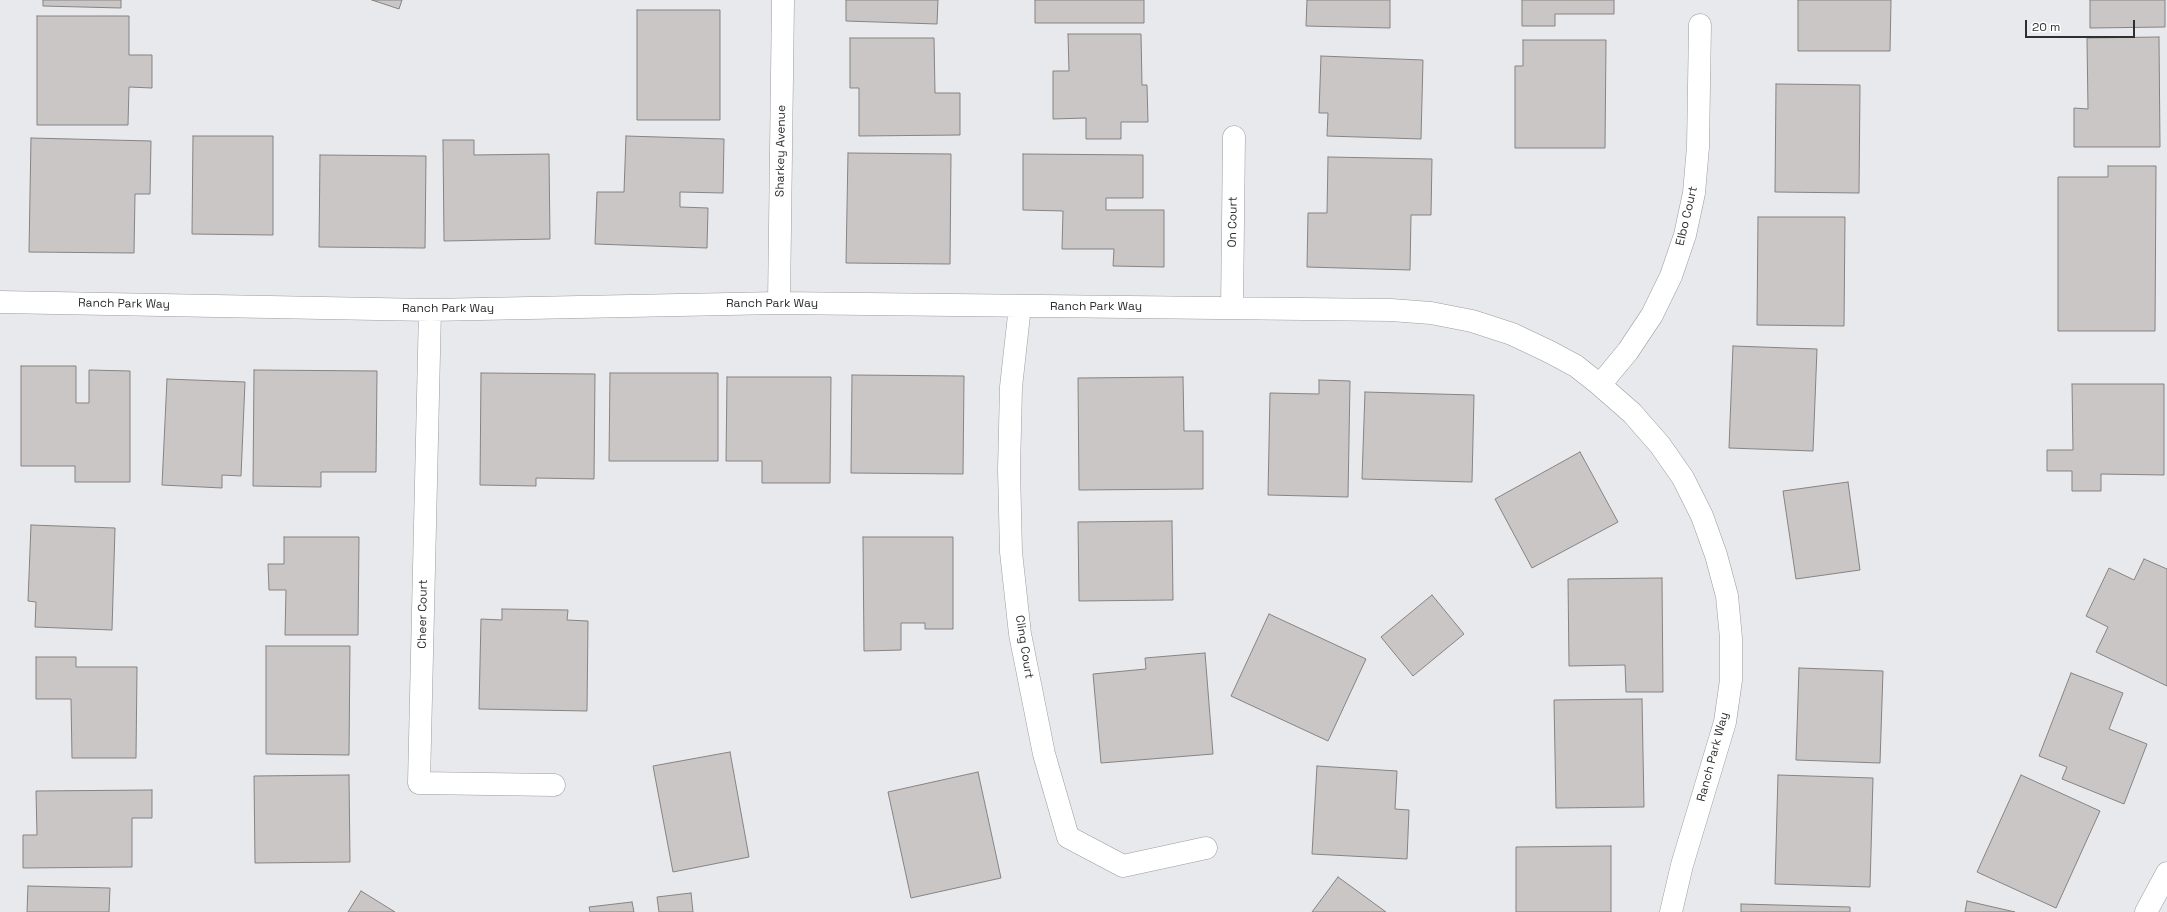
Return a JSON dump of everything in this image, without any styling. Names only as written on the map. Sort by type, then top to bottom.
[{"type":"street","name":"Sharkey Avenue","points":[[778,303],[783,0]]},
{"type":"street","name":"Elbo Court","points":[[1600,385],[1628,351],[1652,314],[1671,276],[1685,235],[1694,193],[1698,147],[1700,25]]},
{"type":"street","name":"On Court","points":[[1232,308],[1234,137]]},
{"type":"street","name":"Ranch Park Way","points":[[0,302],[430,310],[778,303],[1391,310],[1431,313],[1472,322],[1512,334],[1576,366],[1632,413],[1660,445],[1683,478],[1702,516],[1716,555],[1727,596],[1731,638],[1731,673],[1725,722],[1682,865],[1671,912]]},
{"type":"street","name":"Cling Court","points":[[1020,306],[1011,387],[1009,470],[1011,552],[1020,634],[1041,739],[1068,837],[1123,866],[1206,848]]},
{"type":"street","name":"Cheer Court","points":[[430,310],[420,783],[554,785]]},
{"type":"street","points":[[2146,912],[2167,873]]},
{"type":"building","points":[[43,0],[121,0],[121,8],[43,6]]},
{"type":"building","points":[[372,0],[402,0],[399,9]]},
{"type":"building","points":[[846,0],[938,0],[937,24],[846,21]]},
{"type":"building","points":[[1035,0],[1144,0],[1144,23],[1035,23]]},
{"type":"building","points":[[1307,0],[1390,0],[1390,28],[1306,26]]},
{"type":"building","points":[[1522,0],[1614,0],[1614,14],[1555,14],[1555,26],[1522,26]]},
{"type":"building","points":[[1798,0],[1891,0],[1890,51],[1798,51]]},
{"type":"building","points":[[2090,0],[2165,0],[2165,27],[2090,28]]},
{"type":"building","points":[[637,10],[720,10],[720,120],[637,120]]},
{"type":"building","points":[[37,16],[129,16],[129,55],[152,55],[152,88],[129,87],[128,125],[37,125]]},
{"type":"building","points":[[1068,34],[1141,34],[1142,85],[1147,85],[1148,122],[1121,122],[1121,139],[1086,139],[1086,118],[1053,119],[1053,71],[1069,71]]},
{"type":"building","points":[[2159,37],[2160,147],[2074,147],[2074,108],[2088,109],[2087,38]]},
{"type":"building","points":[[850,38],[934,38],[935,93],[960,93],[960,135],[859,136],[859,88],[850,88]]},
{"type":"building","points":[[1523,40],[1606,40],[1605,148],[1515,148],[1515,66],[1523,66]]},
{"type":"building","points":[[1321,56],[1423,60],[1421,139],[1327,136],[1328,113],[1319,113]]},
{"type":"building","points":[[1776,84],[1860,85],[1859,193],[1775,192]]},
{"type":"building","points":[[193,136],[273,136],[273,235],[192,234]]},
{"type":"building","points":[[626,136],[724,139],[723,193],[680,192],[680,207],[708,208],[707,248],[595,244],[597,192],[624,192]]},
{"type":"building","points":[[31,138],[151,141],[150,194],[135,194],[134,253],[29,252]]},
{"type":"building","points":[[443,140],[474,140],[474,155],[549,154],[550,239],[444,241]]},
{"type":"building","points":[[848,153],[951,154],[950,264],[846,263]]},
{"type":"building","points":[[1023,154],[1143,155],[1143,198],[1106,198],[1106,210],[1164,210],[1164,267],[1113,266],[1114,249],[1062,249],[1063,211],[1023,210]]},
{"type":"building","points":[[320,155],[426,156],[425,248],[319,247]]},
{"type":"building","points":[[1328,157],[1432,159],[1431,215],[1411,215],[1410,270],[1307,267],[1308,213],[1327,213]]},
{"type":"building","points":[[2108,166],[2156,166],[2155,331],[2058,331],[2058,177],[2108,177]]},
{"type":"building","points":[[1758,217],[1845,217],[1844,326],[1757,325]]},
{"type":"building","points":[[1733,346],[1817,349],[1813,451],[1729,448]]},
{"type":"building","points":[[21,366],[76,366],[76,403],[89,403],[89,370],[130,371],[130,482],[75,482],[75,466],[21,466]]},
{"type":"building","points":[[254,370],[377,371],[376,472],[321,472],[321,487],[253,486]]},
{"type":"building","points":[[481,373],[595,374],[594,479],[536,478],[536,486],[480,485]]},
{"type":"building","points":[[610,373],[718,373],[718,461],[609,461]]},
{"type":"building","points":[[852,375],[964,376],[963,474],[851,473]]},
{"type":"building","points":[[727,377],[831,377],[830,483],[762,483],[762,461],[726,461]]},
{"type":"building","points":[[1183,377],[1184,431],[1203,431],[1203,489],[1079,490],[1078,378]]},
{"type":"building","points":[[167,379],[245,382],[241,476],[222,475],[222,488],[162,485]]},
{"type":"building","points":[[1319,380],[1350,381],[1348,497],[1268,495],[1270,393],[1319,394]]},
{"type":"building","points":[[2072,384],[2164,384],[2164,475],[2101,474],[2101,491],[2072,491],[2072,471],[2047,471],[2047,450],[2073,450]]},
{"type":"building","points":[[1365,392],[1474,395],[1472,482],[1362,479]]},
{"type":"building","points":[[1580,452],[1618,522],[1532,568],[1495,499]]},
{"type":"building","points":[[1848,482],[1860,570],[1796,579],[1783,491]]},
{"type":"building","points":[[1172,521],[1173,600],[1079,601],[1078,522]]},
{"type":"building","points":[[31,525],[115,528],[112,630],[35,627],[36,602],[28,601]]},
{"type":"building","points":[[284,537],[359,537],[358,635],[285,635],[286,590],[269,590],[268,564],[284,564]]},
{"type":"building","points":[[863,537],[953,537],[953,629],[925,629],[925,623],[901,623],[901,650],[864,651]]},
{"type":"building","points":[[2144,559],[2167,569],[2167,686],[2096,652],[2108,627],[2086,616],[2109,568],[2134,580]]},
{"type":"building","points":[[1662,578],[1663,692],[1626,692],[1625,665],[1569,666],[1568,579]]},
{"type":"building","points":[[1432,595],[1464,634],[1413,676],[1381,637]]},
{"type":"building","points":[[502,609],[568,610],[567,620],[588,621],[587,711],[479,709],[481,619],[502,620]]},
{"type":"building","points":[[1269,614],[1366,659],[1328,741],[1231,696]]},
{"type":"building","points":[[266,646],[350,646],[349,755],[266,754]]},
{"type":"building","points":[[1205,653],[1213,754],[1101,763],[1093,674],[1146,669],[1145,658]]},
{"type":"building","points":[[36,657],[76,657],[76,667],[137,667],[136,758],[72,758],[71,699],[36,699]]},
{"type":"building","points":[[1799,668],[1883,671],[1880,763],[1796,760]]},
{"type":"building","points":[[2071,673],[2123,693],[2109,729],[2147,744],[2124,804],[2062,779],[2067,767],[2039,756]]},
{"type":"building","points":[[1642,699],[1644,807],[1556,808],[1554,700]]},
{"type":"building","points":[[730,752],[749,857],[673,872],[653,766]]},
{"type":"building","points":[[1317,766],[1397,771],[1395,809],[1409,810],[1407,859],[1312,854]]},
{"type":"building","points":[[978,772],[1001,878],[911,898],[888,792]]},
{"type":"building","points":[[349,775],[350,862],[255,863],[254,776]]},
{"type":"building","points":[[1778,775],[1873,778],[1870,887],[1775,884]]},
{"type":"building","points":[[2021,775],[2100,811],[2056,908],[1977,872]]},
{"type":"building","points":[[152,790],[152,818],[132,818],[132,867],[23,868],[23,835],[37,835],[36,791]]},
{"type":"building","points":[[1611,846],[1611,912],[1516,912],[1516,847]]},
{"type":"building","points":[[1338,877],[1386,912],[1312,912]]},
{"type":"building","points":[[28,886],[110,888],[109,912],[27,912]]},
{"type":"building","points":[[361,891],[395,912],[348,912]]},
{"type":"building","points":[[691,893],[693,912],[659,912],[657,897]]},
{"type":"building","points":[[1967,901],[2015,912],[1965,912]]},
{"type":"building","points":[[632,902],[634,912],[590,912],[589,907]]},
{"type":"building","points":[[1741,904],[1850,907],[1850,912],[1741,912]]}]
